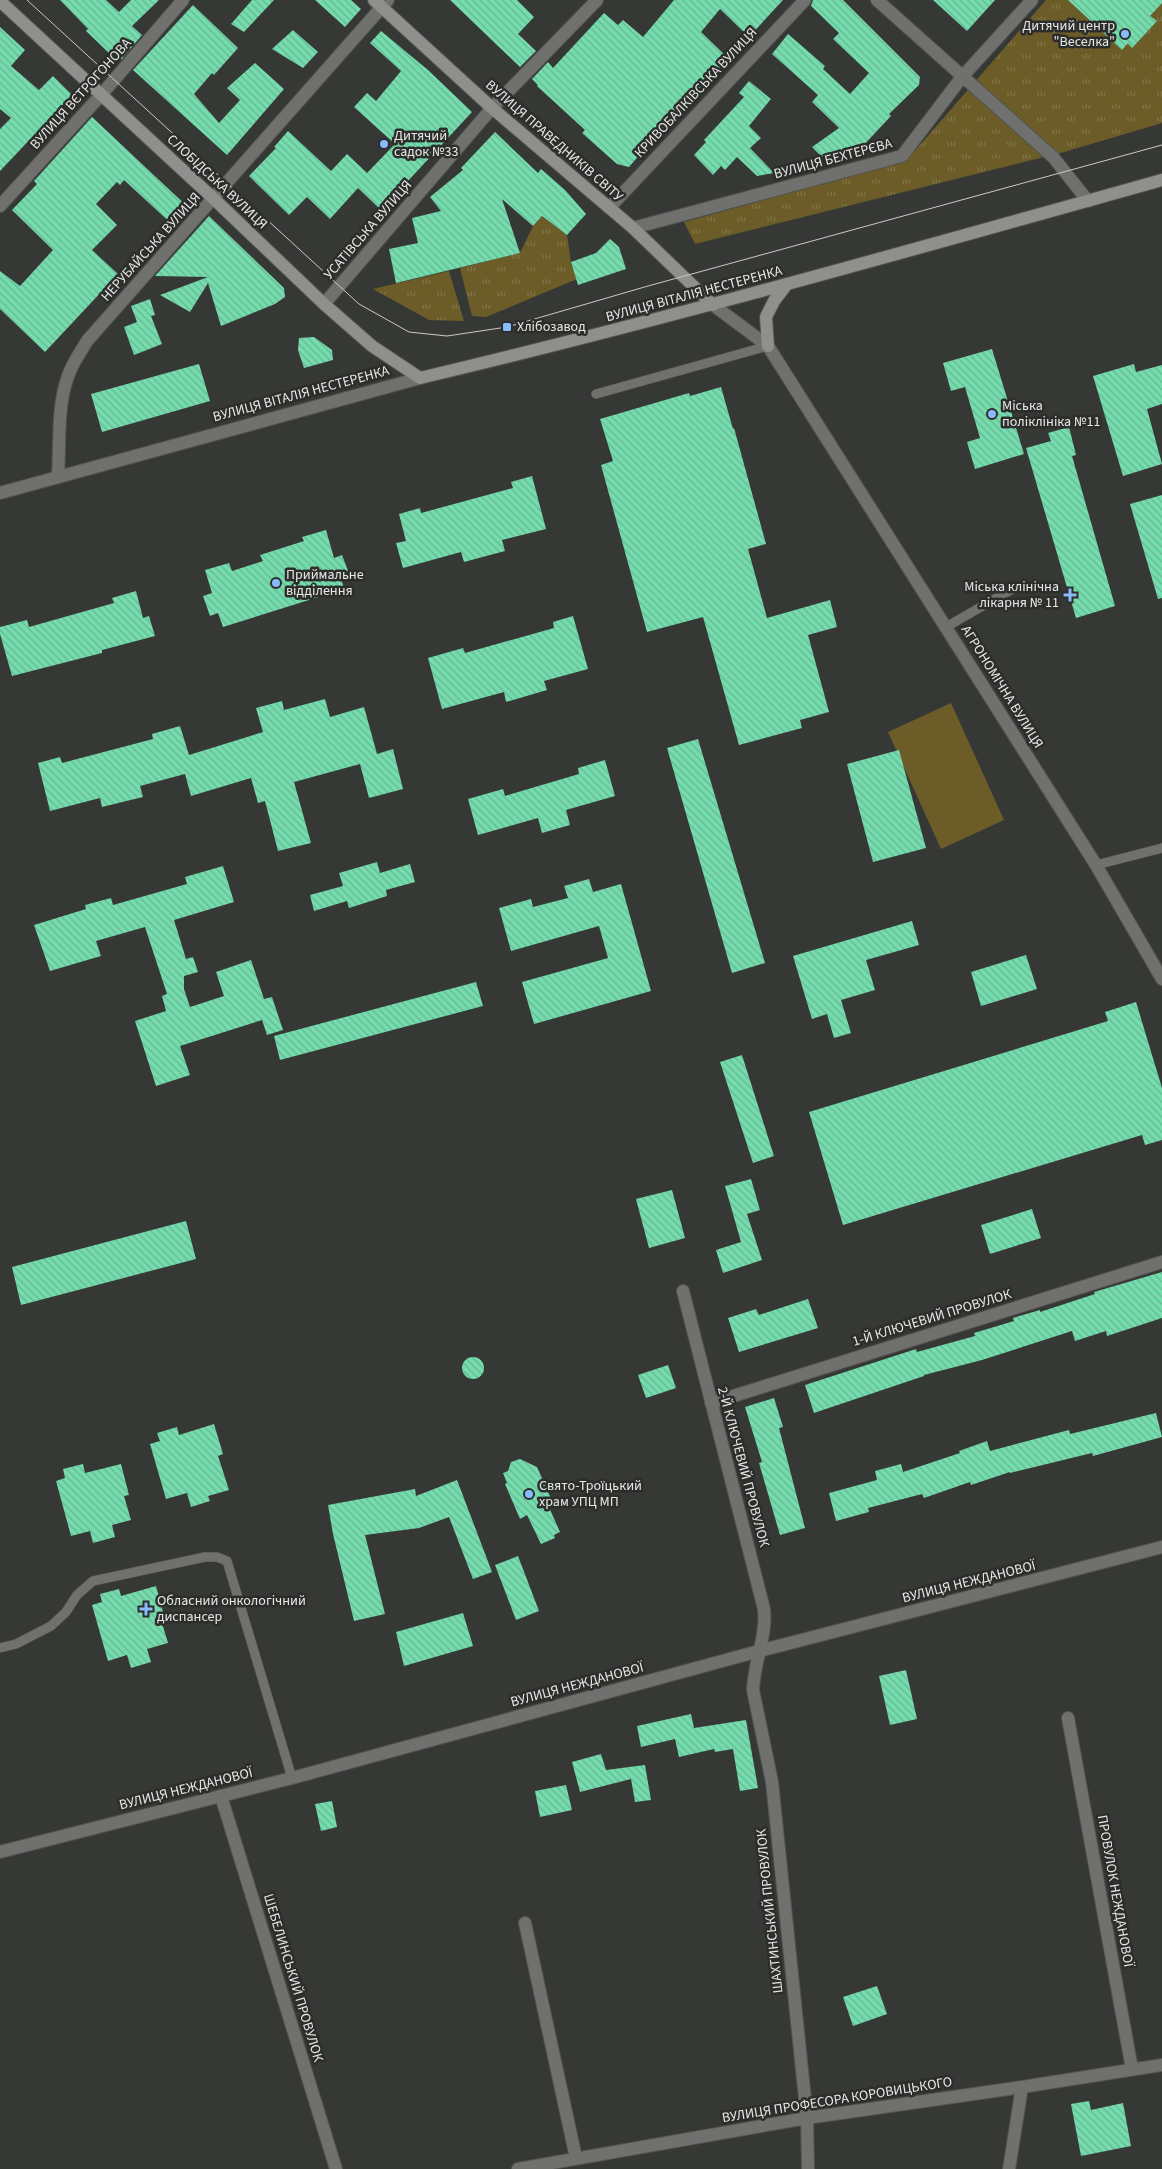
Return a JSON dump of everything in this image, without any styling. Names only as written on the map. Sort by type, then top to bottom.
[{"type":"main road","name":"СЛОБІДСЬКА ВУЛИЦЯ","points":[[0,1],[214,199],[324,304],[372,346],[420,378]]},
{"type":"main road","name":"ВУЛИЦЯ ПРАВЕДНИКІВ СВІТУ","points":[[381,2],[492,108],[633,228],[714,305]]},
{"type":"main road","name":"ВУЛИЦЯ ВІТАЛІЯ НЕСТЕРЕНКА","points":[[420,378],[714,305],[1162,180]]},
{"type":"main road","points":[[768,346],[766,317],[774,301],[787,284]]},
{"type":"street","name":"ВУЛИЦЯ ВЄТРОГОНОВА","points":[[0,206],[184,0]]},
{"type":"street","name":"УСАТІВСЬКА ВУЛИЦЯ","points":[[324,304],[492,108],[597,0]]},
{"type":"street","name":"КРИВОБАЛКІВСЬКА ВУЛИЦЯ","points":[[609,208],[805,0]]},
{"type":"street","points":[[877,0],[1053,157],[1088,201]]},
{"type":"street","name":"ВУЛИЦЯ БЕХТЕРЄВА","points":[[633,228],[902,156],[962,77],[1032,0]]},
{"type":"street","name":"НЕРУБАЙСЬКА ВУЛИЦЯ","points":[[58,476],[62,404],[67,380],[74,363],[87,341],[214,199],[381,2]]},
{"type":"street","name":"АГРОНОМІЧНА ВУЛИЦЯ","points":[[714,305],[768,346],[1096,865],[1162,979]]},
{"type":"street","name":"ВУЛИЦЯ ВІТАЛІЯ НЕСТЕРЕНКА","points":[[0,493],[420,378]]},
{"type":"street","name":"1-Й КЛЮЧЕВИЙ ПРОВУЛОК","points":[[711,1403],[1162,1262]]},
{"type":"street","name":"2-Й КЛЮЧЕВИЙ ПРОВУЛОК","points":[[682,1291],[764,1609],[766,1621],[759,1651]]},
{"type":"street","name":"ВУЛИЦЯ НЕЖДАНОВОЇ","points":[[0,1852],[292,1778],[759,1651],[1162,1548]]},
{"type":"street","name":"ШАХТИНСЬКИЙ ПРОВУЛОК","points":[[759,1651],[753,1690],[772,1782],[807,2118],[808,2169]]},
{"type":"street","name":"ПРОВУЛОК НЕЖДАНОВОЇ","points":[[1068,1718],[1132,2069]]},
{"type":"street","name":"ШЕБЕЛИНСЬКИЙ ПРОВУЛОК","points":[[221,1796],[336,2169]]},
{"type":"street","points":[[525,1924],[576,2158]]},
{"type":"street","name":"ВУЛИЦЯ ПРОФЕСОРА КОРОВИЦЬКОГО","points":[[518,2169],[807,2118],[1162,2065]]},
{"type":"street","points":[[1009,2169],[1022,2087]]},
{"type":"lane","points":[[596,394],[768,346]]},
{"type":"lane","points":[[946,627],[1016,587]]},
{"type":"lane","points":[[1096,865],[1162,848]]},
{"type":"lane","points":[[0,1648],[16,1644],[51,1626],[66,1612],[77,1595],[93,1581],[205,1557],[227,1561],[292,1778]]},
{"type":"green space","points":[[1046,0],[1162,0],[1162,123],[1064,152],[695,244],[684,222],[906,161]]},
{"type":"green space","points":[[542,216],[567,235],[571,262],[577,279],[486,317],[472,316],[460,268],[520,253],[533,226]]},
{"type":"green space","points":[[449,271],[464,321],[429,320],[373,289]]},
{"type":"green space","points":[[951,703],[1004,820],[941,849],[888,732]]},
{"type":"building","points":[[60,0],[106,0],[119,12],[131,0],[159,0],[132,26],[142,35],[121,60],[113,53],[111,55],[86,31],[88,29]]},
{"type":"building","points":[[252,0],[274,0],[244,32],[231,24]]},
{"type":"building","points":[[315,0],[351,0],[361,9],[345,27]]},
{"type":"building","points":[[450,0],[517,0],[534,17],[518,34],[536,51],[520,67]]},
{"type":"building","points":[[674,0],[783,0],[749,37],[720,9],[701,32],[729,59],[685,102],[629,167],[617,164],[582,133],[585,130],[537,86],[532,79],[548,62],[553,68],[604,13],[618,25],[623,20],[643,37]]},
{"type":"building","points":[[813,0],[843,0],[920,77],[919,85],[889,114],[891,116],[860,149],[824,159],[812,147],[839,128],[812,102],[818,95],[772,54],[788,34],[825,66],[823,69],[850,94],[869,73],[833,39],[839,33],[811,6]]},
{"type":"building","points":[[933,0],[995,0],[967,31]]},
{"type":"building","name":"Дитячий центр \"Веселка\"","points":[[1068,0],[1162,0],[1162,3],[1150,16],[1157,21],[1132,48],[1128,43],[1122,50]]},
{"type":"building","points":[[193,5],[238,48],[214,75],[212,73],[194,94],[219,123],[240,100],[227,88],[255,63],[284,89],[227,155],[133,70]]},
{"type":"building","points":[[0,27],[25,50],[11,66],[39,90],[53,76],[72,95],[0,171],[0,129],[11,118],[0,109]]},
{"type":"building","points":[[293,30],[318,52],[303,68],[272,49]]},
{"type":"building","points":[[381,31],[428,70],[472,112],[381,210],[358,188],[330,219],[307,197],[289,215],[249,176],[276,148],[274,147],[288,131],[331,171],[347,154],[367,173],[395,144],[354,107],[367,93],[376,101],[401,71],[370,43]]},
{"type":"building","points":[[749,81],[771,99],[749,126],[761,138],[750,148],[774,173],[757,176],[737,157],[725,170],[721,166],[713,175],[694,155],[706,142],[704,140],[744,97],[739,93]]},
{"type":"building","points":[[92,117],[191,210],[176,228],[124,180],[120,185],[117,182],[96,204],[117,225],[92,250],[118,274],[45,352],[0,309],[0,271],[20,286],[53,250],[12,210],[37,184],[34,181]]},
{"type":"building","points":[[495,132],[538,173],[541,169],[565,190],[586,214],[567,235],[542,216],[533,226],[502,199],[520,253],[396,283],[389,249],[418,243],[412,218],[441,211],[430,197],[463,170],[461,168]]},
{"type":"building","points":[[209,216],[284,288],[285,297],[275,304],[221,326],[208,283],[190,312],[160,295],[208,277],[155,276]]},
{"type":"building","points":[[610,239],[619,247],[626,269],[578,285],[571,262],[596,253]]},
{"type":"building","points":[[150,299],[155,315],[151,316],[162,344],[134,355],[124,327],[137,322],[131,306]]},
{"type":"building","points":[[314,337],[332,350],[333,360],[304,368],[298,350],[299,338]]},
{"type":"building","name":"Міська поліклініка №11","points":[[992,349],[1024,454],[975,469],[967,442],[980,438],[965,387],[951,391],[943,363]]},
{"type":"building","points":[[199,364],[210,401],[102,432],[91,394]]},
{"type":"building","points":[[1134,364],[1136,372],[1162,365],[1162,404],[1147,409],[1162,464],[1123,476],[1093,376]]},
{"type":"building","points":[[721,387],[766,544],[748,549],[767,618],[830,600],[837,627],[808,635],[829,712],[800,720],[802,728],[739,745],[703,617],[647,632],[601,465],[613,461],[600,419],[689,393],[690,396]]},
{"type":"building","points":[[1069,427],[1076,455],[1072,456],[1115,606],[1076,618],[1026,448],[1051,441],[1048,433]]},
{"type":"building","points":[[532,476],[546,529],[502,540],[505,551],[464,562],[461,552],[403,568],[396,543],[406,541],[399,514],[420,508],[421,513],[513,488],[511,482]]},
{"type":"building","points":[[1162,495],[1162,598],[1158,599],[1130,504]]},
{"type":"building","name":"Приймальне відділення","points":[[326,530],[334,558],[342,555],[348,571],[340,574],[344,589],[223,627],[218,613],[210,616],[203,596],[212,593],[205,570],[229,563],[232,571],[263,561],[260,555],[304,541],[302,537]]},
{"type":"building","points":[[136,591],[143,618],[149,616],[155,636],[102,650],[102,653],[12,676],[0,634],[0,627],[27,620],[29,627],[114,603],[112,598]]},
{"type":"building","points":[[573,616],[588,669],[544,681],[547,690],[506,702],[504,692],[442,709],[428,658],[463,648],[465,653],[554,628],[553,622]]},
{"type":"building","points":[[325,699],[330,717],[364,707],[377,754],[393,749],[403,789],[369,798],[360,764],[294,782],[311,843],[278,851],[265,801],[258,803],[251,778],[191,796],[185,774],[140,786],[143,797],[102,807],[100,798],[50,811],[38,763],[60,757],[62,763],[153,739],[152,734],[180,726],[189,755],[263,732],[256,708],[282,701],[284,710]]},
{"type":"building","points":[[698,739],[765,963],[732,973],[667,748]]},
{"type":"building","points":[[899,750],[926,848],[873,862],[847,764]]},
{"type":"building","points":[[605,760],[615,796],[566,810],[570,825],[542,833],[538,818],[478,835],[468,799],[503,789],[505,796],[579,774],[578,768]]},
{"type":"building","points":[[377,862],[380,873],[410,864],[415,882],[386,890],[387,896],[349,908],[347,901],[314,911],[310,895],[343,886],[339,873]]},
{"type":"building","points":[[223,866],[234,902],[174,920],[186,959],[193,957],[198,972],[184,976],[184,989],[190,1007],[224,996],[216,972],[251,960],[264,999],[272,997],[283,1030],[267,1035],[262,1020],[180,1046],[190,1075],[156,1086],[135,1021],[166,1011],[162,996],[167,994],[145,927],[96,941],[101,956],[50,971],[34,925],[86,909],[85,905],[111,898],[113,905],[187,884],[185,877]]},
{"type":"building","points":[[589,879],[593,892],[621,884],[651,991],[534,1024],[522,982],[608,958],[599,926],[511,951],[499,908],[531,899],[533,907],[568,898],[564,886]]},
{"type":"building","points":[[912,921],[919,945],[866,960],[875,990],[841,1000],[851,1033],[834,1038],[827,1014],[812,1019],[793,956]]},
{"type":"building","points":[[1026,955],[1037,989],[981,1006],[971,972]]},
{"type":"building","points":[[476,982],[483,1006],[280,1060],[274,1036]]},
{"type":"building","points":[[1136,1002],[1162,1088],[1162,1140],[1145,1145],[1142,1135],[843,1225],[809,1112],[1108,1021],[1105,1012]]},
{"type":"building","points":[[742,1055],[774,1156],[753,1163],[720,1062]]},
{"type":"building","points":[[751,1179],[760,1210],[747,1214],[762,1260],[723,1273],[716,1250],[741,1242],[725,1186]]},
{"type":"building","points":[[672,1190],[685,1238],[649,1248],[636,1199]]},
{"type":"building","points":[[1032,1209],[1041,1238],[990,1254],[981,1225]]},
{"type":"building","points":[[186,1221],[196,1259],[21,1305],[12,1267]]},
{"type":"building","points":[[1162,1272],[1162,1318],[1107,1336],[1106,1331],[1075,1341],[1072,1331],[982,1360],[924,1375],[814,1413],[805,1385],[916,1349],[917,1352],[975,1336],[974,1333],[1014,1321],[1013,1318],[1040,1310],[1040,1312],[1095,1294],[1094,1292]]},
{"type":"building","points":[[808,1299],[818,1328],[739,1352],[728,1318],[756,1309],[759,1315]]},
{"type":"building","points":[[473,1357],[481,1360],[484,1368],[481,1376],[473,1379],[465,1376],[462,1368],[465,1360]]},
{"type":"building","points":[[668,1365],[676,1388],[646,1398],[638,1375]]},
{"type":"building","points":[[774,1398],[783,1427],[779,1428],[805,1528],[780,1535],[759,1463],[762,1462],[745,1407]]},
{"type":"building","points":[[1156,1413],[1162,1437],[1093,1456],[1092,1453],[1010,1472],[971,1485],[970,1482],[924,1498],[922,1494],[868,1508],[869,1512],[836,1521],[829,1493],[877,1480],[875,1471],[901,1464],[903,1472],[960,1453],[959,1451],[987,1441],[990,1451],[1069,1430],[1070,1434]]},
{"type":"building","points":[[214,1424],[223,1454],[218,1456],[229,1490],[208,1496],[210,1501],[191,1507],[187,1493],[166,1499],[150,1444],[160,1441],[157,1433],[177,1427],[179,1435]]},
{"type":"building","name":"Свято-Троїцький храм УПЦ МП","points":[[520,1459],[537,1467],[553,1503],[548,1505],[560,1532],[554,1535],[555,1538],[541,1544],[527,1515],[520,1519],[505,1484],[507,1483],[503,1473],[508,1471],[511,1462]]},
{"type":"building","points":[[83,1464],[85,1473],[121,1464],[129,1495],[124,1496],[131,1520],[112,1525],[115,1537],[93,1543],[90,1531],[71,1536],[56,1481],[65,1478],[63,1469]]},
{"type":"building","points":[[457,1480],[492,1572],[473,1579],[449,1517],[419,1528],[365,1535],[385,1614],[354,1621],[328,1505],[415,1489],[416,1496]]},
{"type":"building","points":[[518,1556],[539,1611],[516,1620],[495,1565]]},
{"type":"building","points":[[156,1586],[165,1619],[161,1620],[168,1643],[147,1649],[151,1662],[131,1668],[127,1655],[108,1661],[92,1605],[102,1602],[100,1594],[119,1589],[121,1596]]},
{"type":"building","points":[[463,1613],[473,1646],[404,1666],[396,1632]]},
{"type":"building","points":[[906,1670],[917,1719],[890,1725],[879,1676]]},
{"type":"building","points":[[691,1714],[694,1728],[746,1720],[758,1788],[740,1791],[733,1749],[715,1752],[714,1749],[679,1757],[675,1739],[641,1747],[637,1726]]},
{"type":"building","points":[[601,1754],[606,1770],[645,1765],[651,1800],[635,1802],[631,1779],[580,1792],[572,1762]]},
{"type":"building","points":[[566,1785],[572,1810],[540,1817],[535,1791]]},
{"type":"building","points":[[332,1801],[337,1827],[321,1831],[315,1804]]},
{"type":"building","points":[[877,1986],[887,2014],[853,2026],[843,1997]]},
{"type":"building","points":[[1089,2101],[1091,2110],[1123,2103],[1131,2146],[1081,2156],[1071,2104]]},
{"type":"tram line","points":[[27,0],[359,304],[409,332],[447,336],[507,327],[648,286],[1162,145]]},
{"type":"place","name":"Дитячий центр \"Веселка\"","points":[[1125,34]]},
{"type":"place","name":"Дитячий садок №33","points":[[384,144]]},
{"type":"place","name":"Хлібозавод","points":[[507,327]]},
{"type":"place","name":"Міська поліклініка №11","points":[[992,414]]},
{"type":"place","name":"Приймальне відділення","points":[[276,583]]},
{"type":"place","name":"Міська клінічна лікарня № 11","points":[[1070,595]]},
{"type":"place","name":"Свято-Троїцький храм УПЦ МП","points":[[529,1494]]},
{"type":"place","name":"Обласний онкологічний диспансер","points":[[146,1609]]}]
